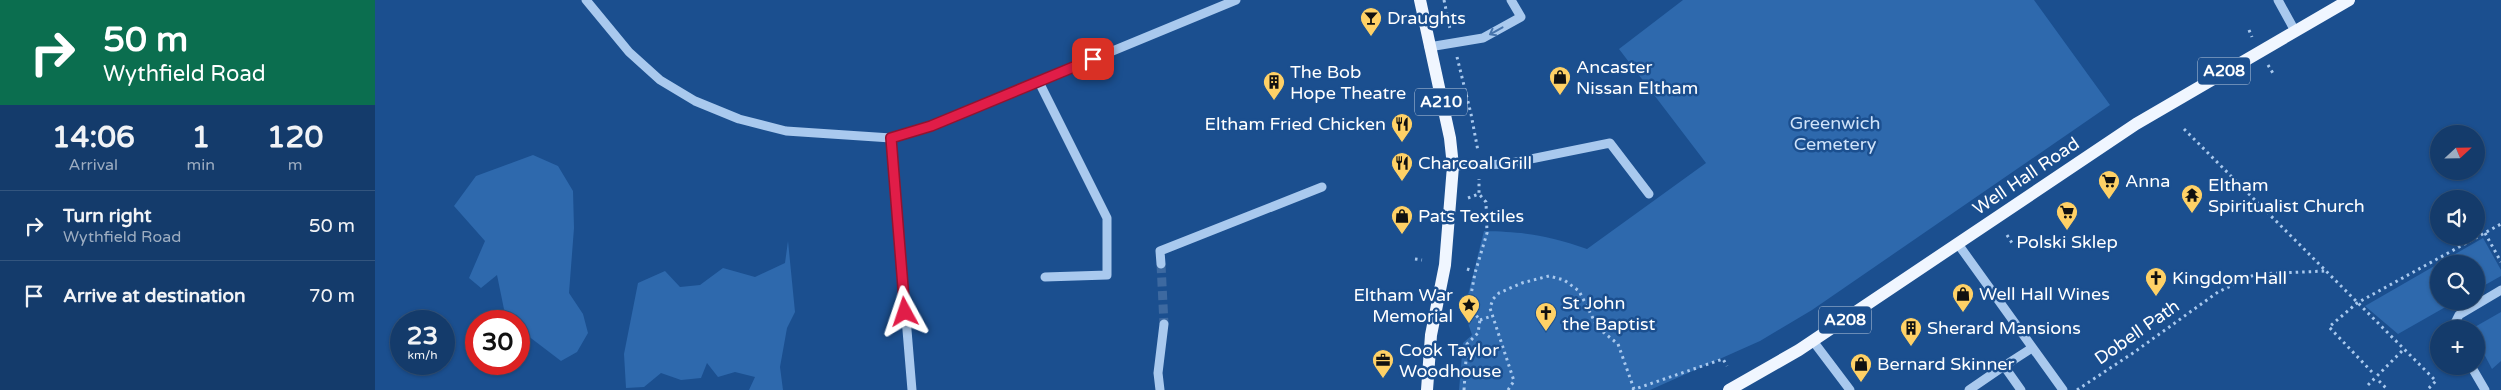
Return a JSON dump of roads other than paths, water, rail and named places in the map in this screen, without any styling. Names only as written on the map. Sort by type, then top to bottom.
[{"type":"main road","name":"A210","points":[[1420,0],[1450,138],[1453,166],[1445,265],[1431,335],[1427,390]]},
{"type":"main road","name":"Well Hall Road","points":[[1732,389],[1813,341],[2136,124],[2349,0]]},
{"type":"street","points":[[586,0],[601,21],[629,52],[660,80],[695,101],[739,119],[786,131],[891,138],[931,126],[1039,82],[1215,4],[1236,0]]},
{"type":"street","points":[[1429,47],[1483,38],[1521,17],[1511,0]]},
{"type":"street","points":[[2278,0],[2295,30]]},
{"type":"street","points":[[1039,82],[1107,218],[1107,275],[1045,277]]},
{"type":"street","points":[[891,138],[912,390]]},
{"type":"street","points":[[1453,166],[1506,164],[1610,143],[1649,194]]},
{"type":"street","points":[[1161,264],[1160,251],[1322,187]]},
{"type":"street","points":[[1957,244],[2063,390]]},
{"type":"street","points":[[2456,320],[2459,314],[2501,290]]},
{"type":"street","points":[[1160,390],[1158,373],[1164,324]]},
{"type":"street","points":[[1813,341],[1850,390]]},
{"type":"street","points":[[1969,390],[2031,348]]},
{"type":"street","points":[[2004,366],[2021,390]]},
{"type":"street","points":[[2476,375],[2485,390]]},
{"type":"tunnel","points":[[1161,264],[1164,324]]},
{"type":"place","name":"Draughts","points":[[1371,37]]},
{"type":"place","name":"Ancaster Nissan Eltham","points":[[1560,96]]},
{"type":"place","name":"The Bob Hope Theatre","points":[[1274,101]]},
{"type":"place","name":"Eltham Fried Chicken","points":[[1402,143]]},
{"type":"place","name":"Charcoal Grill","points":[[1402,182]]},
{"type":"place","name":"Anna","points":[[2109,200]]},
{"type":"place","name":"Eltham Spiritualist Church","points":[[2192,214]]},
{"type":"place","name":"Polski Sklep","points":[[2067,231]]},
{"type":"place","name":"Pats Textiles","points":[[1402,235]]},
{"type":"place","name":"Kingdom Hall","points":[[2156,297]]},
{"type":"place","name":"Well Hall Wines","points":[[1963,313]]},
{"type":"place","name":"Eltham War Memorial","points":[[1469,324]]},
{"type":"place","name":"St John the Baptist","points":[[1546,332]]},
{"type":"place","name":"Sherard Mansions","points":[[1911,347]]},
{"type":"place","name":"Cook Taylor Woodhouse","points":[[1383,379]]},
{"type":"place","name":"Bernard Skinner","points":[[1861,383]]},
{"type":"park label","name":"Greenwich Cemetery","points":[[1835,133]]}]
